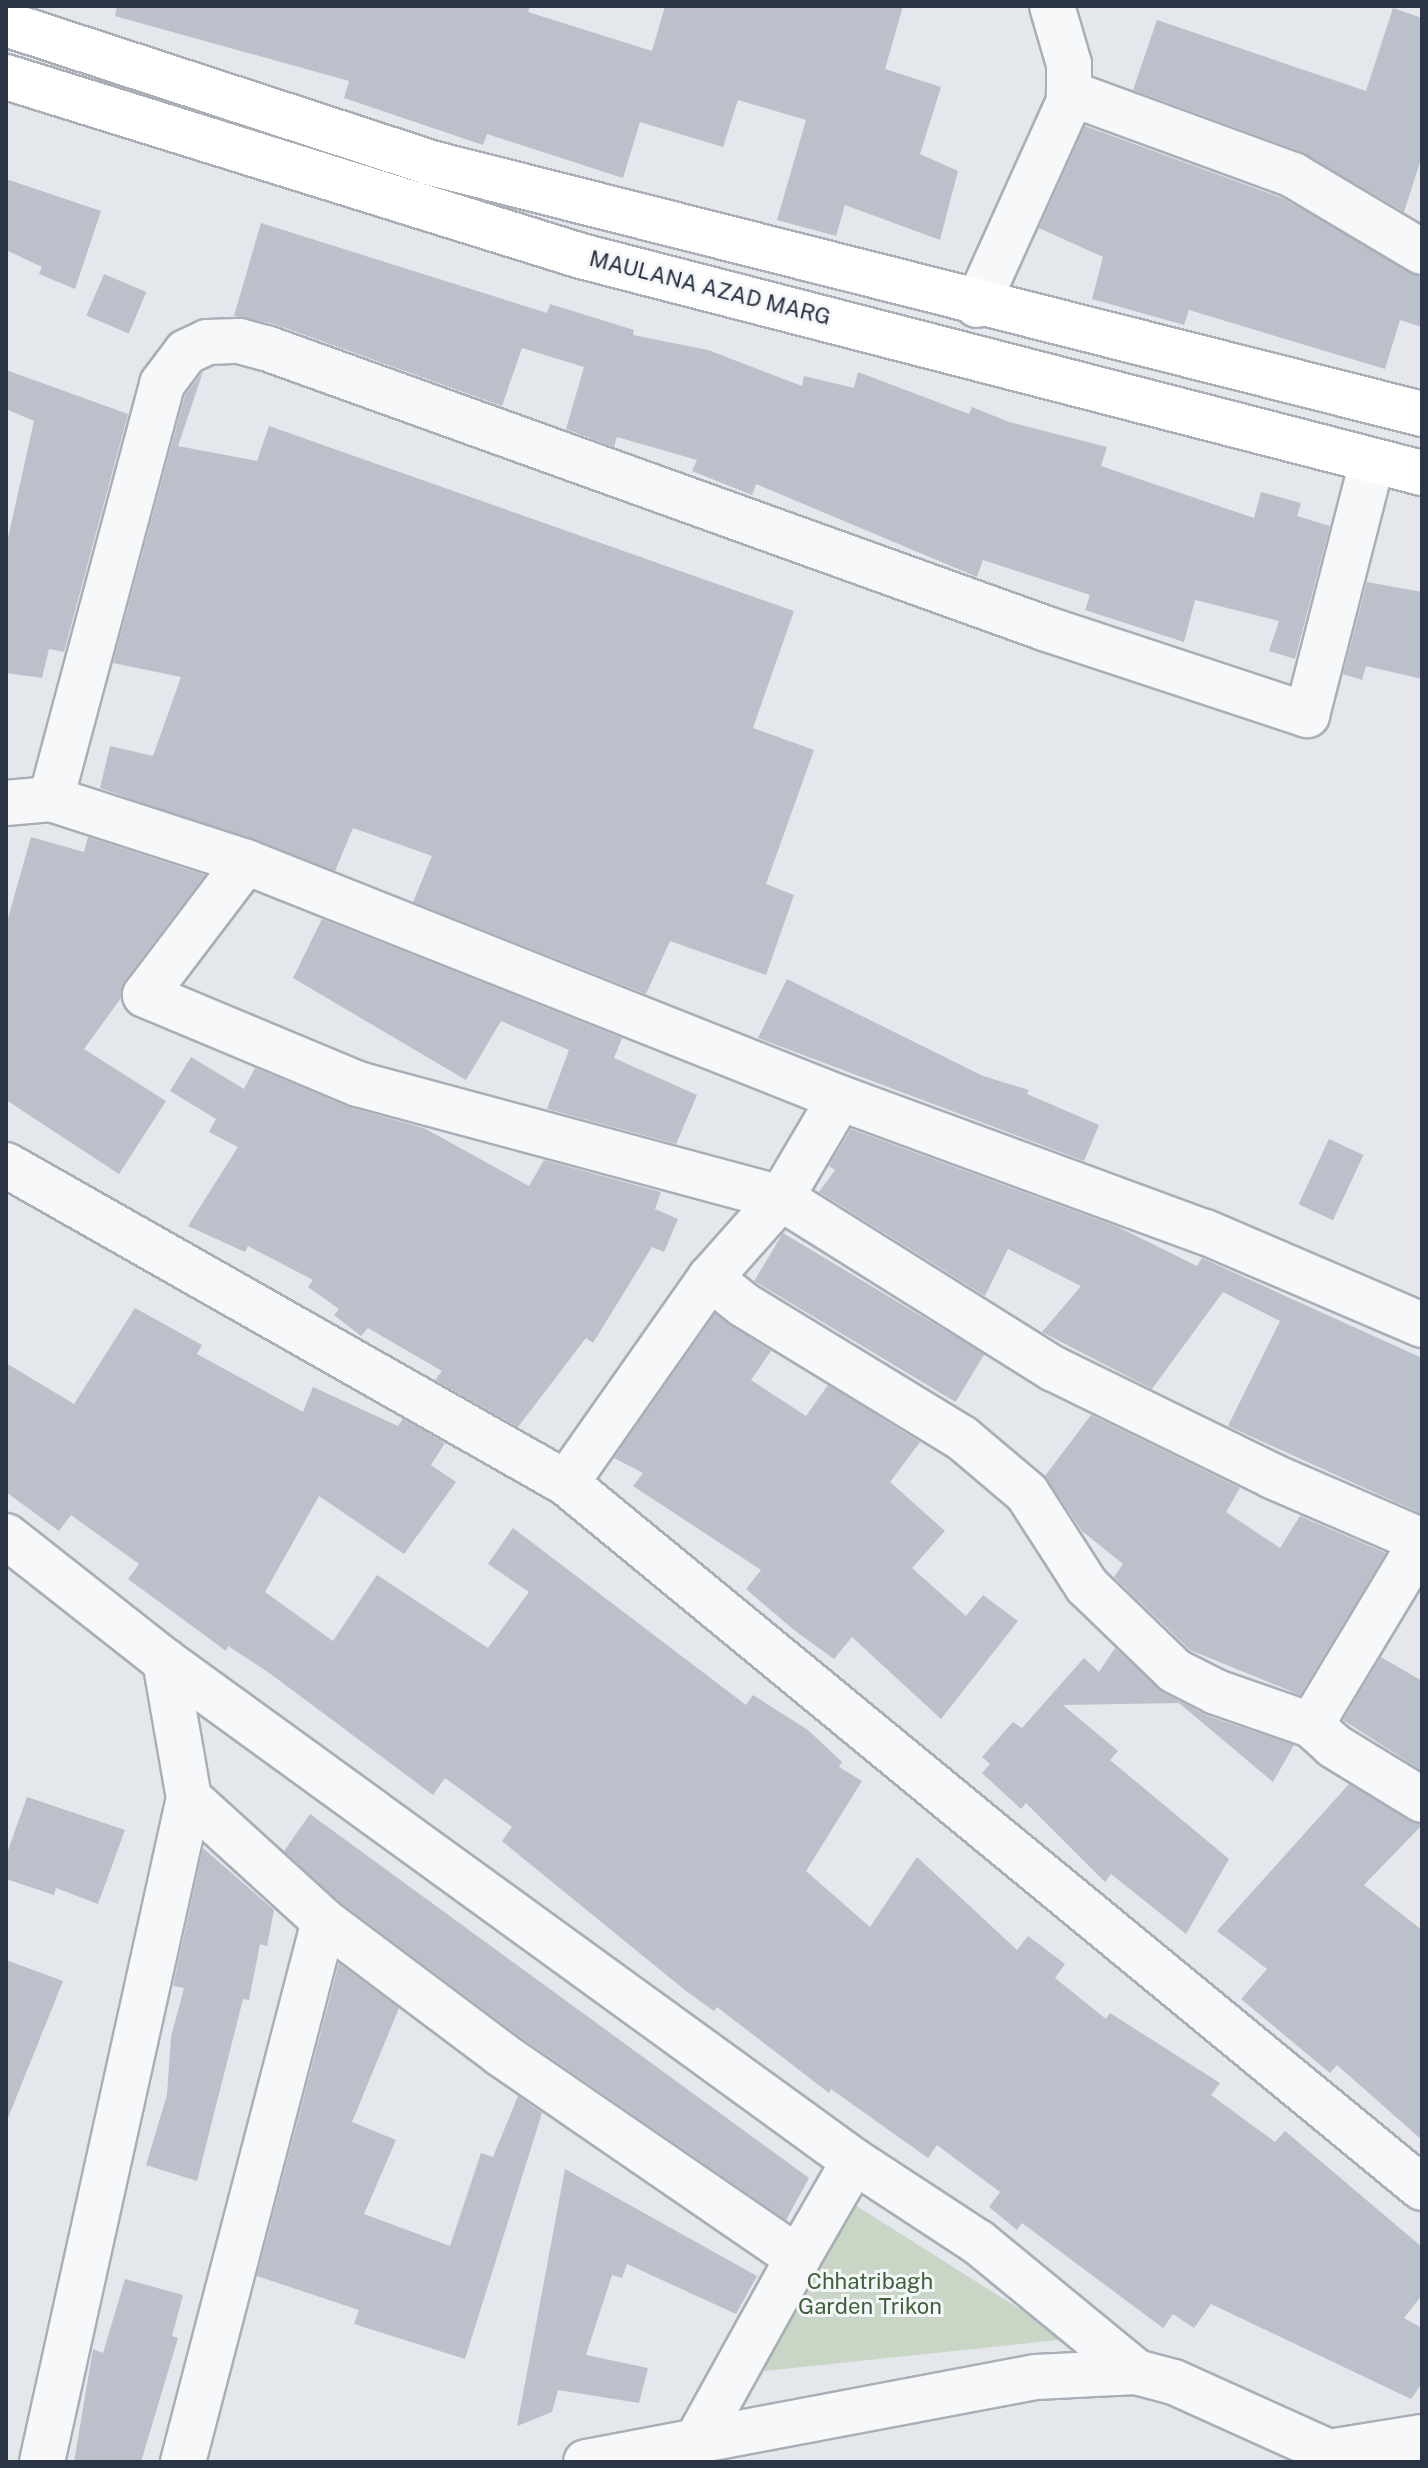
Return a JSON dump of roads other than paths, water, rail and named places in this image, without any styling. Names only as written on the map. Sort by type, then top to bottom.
[{"type":"main road","points":[[6,24],[427,162],[977,305],[1422,414]]},
{"type":"main road","name":"MAULANA AZAD MARG","points":[[6,77],[581,256],[1422,473]]},
{"type":"street","points":[[977,305],[1055,138],[1069,93],[1069,64],[1052,6]]},
{"type":"street","points":[[1069,93],[1293,175],[1422,252]]},
{"type":"street","points":[[51,799],[162,384],[186,352],[207,342],[239,341],[266,348],[1047,629],[1307,715],[1372,462]]},
{"type":"street","points":[[6,803],[51,799],[246,862],[840,1098],[1205,1232],[1422,1324]]},
{"type":"street","points":[[246,862],[145,995],[358,1084],[781,1198],[1054,1369],[1272,1476],[1422,1541],[1311,1725]]},
{"type":"street","points":[[566,1483],[710,1278],[781,1198],[840,1098]]},
{"type":"street","points":[[6,1165],[566,1483],[1422,2188]]},
{"type":"street","points":[[710,1278],[744,1305],[962,1438],[1016,1484],[1087,1586],[1175,1671],[1216,1692],[1311,1725],[1334,1746],[1422,1800]]},
{"type":"street","points":[[6,1536],[165,1661],[854,2161],[978,2242],[1136,2372]]},
{"type":"street","points":[[42,2462],[189,1798],[165,1661]]},
{"type":"street","points":[[189,1798],[324,1921],[501,2054],[798,2258]]},
{"type":"street","points":[[183,2462],[324,1921]]},
{"type":"street","points":[[690,2451],[854,2161]]},
{"type":"street","points":[[586,2462],[690,2451],[1036,2377],[1136,2372],[1174,2382],[1329,2452],[1422,2437]]},
{"type":"park label","name":"Chhatribagh Garden Trikon","points":[[870,2294]]}]
